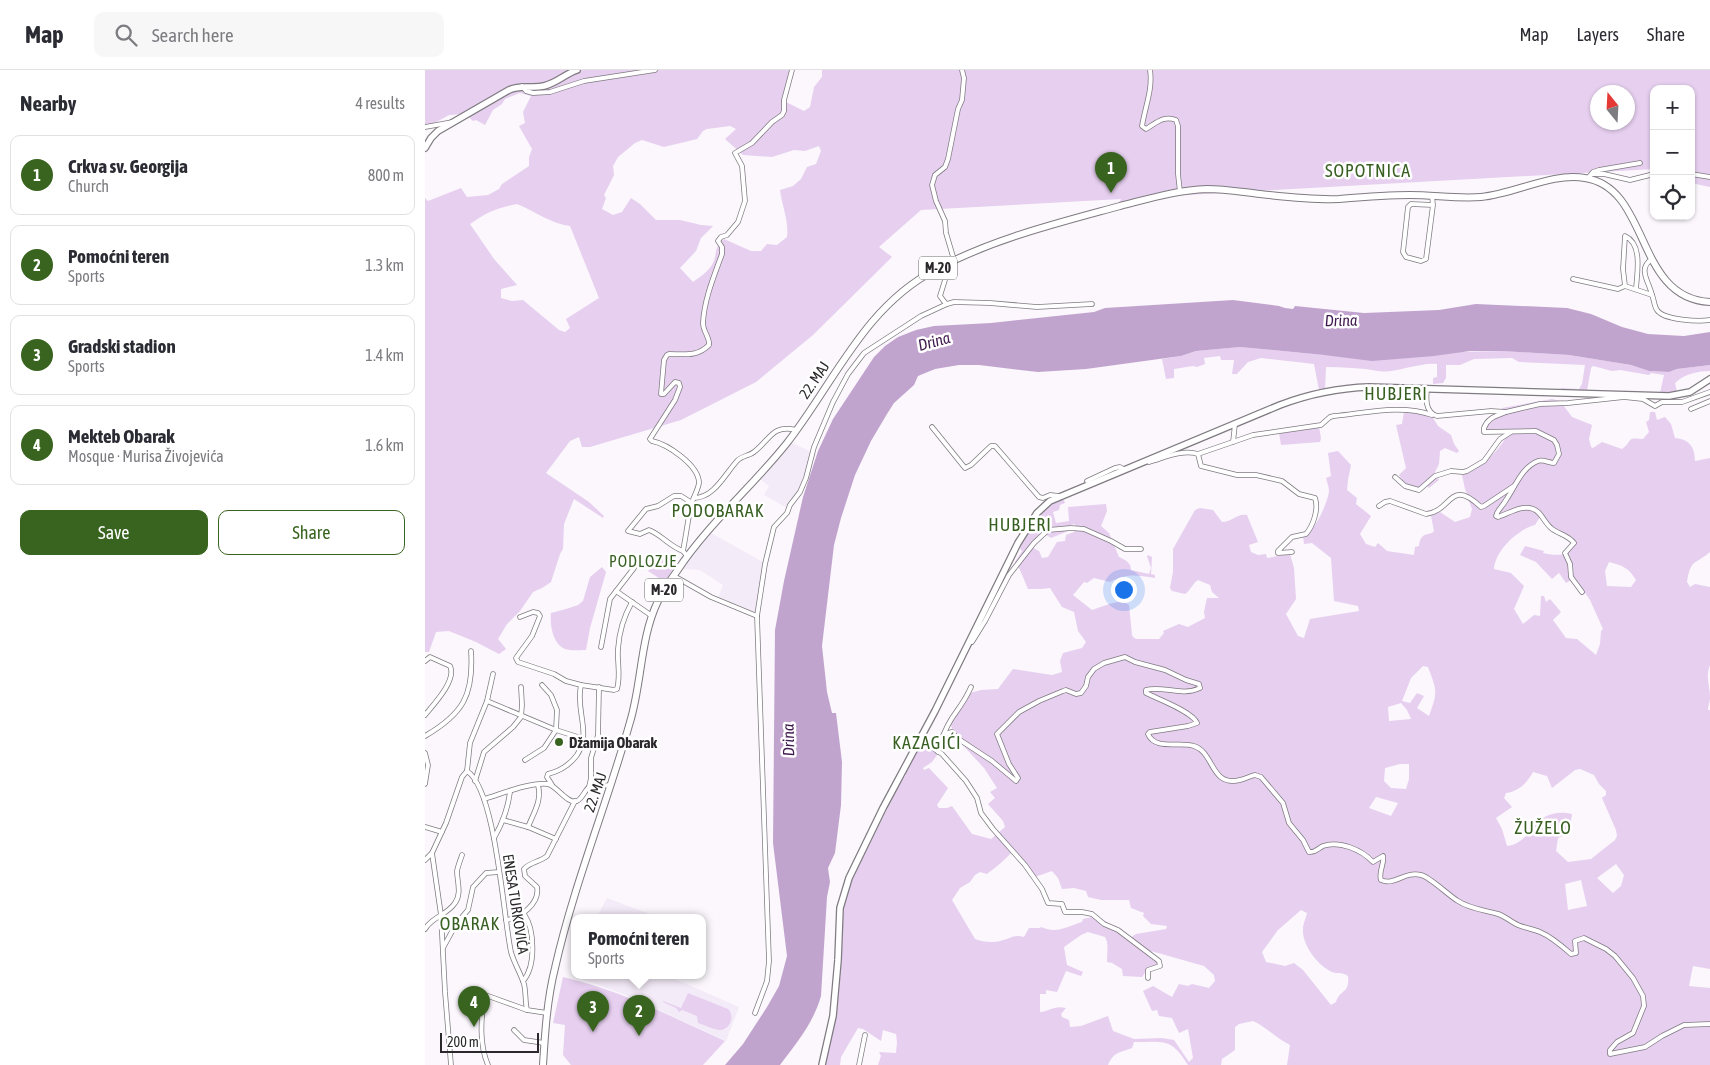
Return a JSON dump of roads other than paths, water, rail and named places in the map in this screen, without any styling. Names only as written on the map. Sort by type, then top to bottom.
[{"type":"main road","points":[[1180,192],[1213,189],[1314,199],[1398,195],[1485,197],[1562,178],[1590,176],[1603,183],[1617,195],[1627,209],[1652,259],[1665,280],[1677,292],[1690,299],[1710,302]]},
{"type":"main road","name":"M-20","points":[[938,268],[1009,239],[1046,227],[1180,192]]},
{"type":"main road","name":"22. MAJ","points":[[547,1014],[555,968],[578,887],[632,716],[652,616],[658,599],[674,576],[685,553],[769,464],[796,430],[854,345],[875,318],[894,298],[938,268]]},
{"type":"main road","name":"M-20","points":[[543,1065],[547,1014]]},
{"type":"street","points":[[425,148],[434,134],[509,90],[522,86],[533,88],[547,85],[559,81],[577,70]]},
{"type":"street","points":[[522,86],[526,91],[542,93],[559,90],[584,81],[655,70]]},
{"type":"street","name":"22. MAJ","points":[[685,553],[693,500],[699,483],[696,474],[685,460],[662,443],[652,441],[651,437],[660,425],[680,387],[679,383],[675,382],[664,394],[661,394],[665,357],[669,354],[687,355],[696,353],[709,345],[709,339],[703,326],[703,316],[722,254],[722,247],[718,240],[727,235],[738,222],[745,201],[742,166],[735,154],[752,143],[772,122],[783,115],[784,100],[792,70]]},
{"type":"street","points":[[954,260],[946,233],[945,221],[931,185],[935,176],[945,167],[948,159],[958,109],[962,100],[964,78],[962,70]]},
{"type":"street","points":[[1150,70],[1151,83],[1142,126],[1146,129],[1166,118],[1176,120],[1178,126],[1180,192]]},
{"type":"street","points":[[425,127],[455,122]]},
{"type":"street","points":[[1590,176],[1599,170],[1641,163]]},
{"type":"street","points":[[1590,176],[1604,174],[1630,180],[1650,175]]},
{"type":"street","points":[[1695,175],[1710,177]]},
{"type":"street","points":[[1432,196],[1433,205],[1426,259],[1421,261],[1406,257],[1403,252],[1408,207],[1411,204],[1433,205]]},
{"type":"street","points":[[1625,286],[1623,268],[1625,236],[1632,240],[1635,245],[1637,255],[1636,290]]},
{"type":"street","points":[[1652,259],[1645,264],[1644,269],[1656,309],[1661,314],[1697,322],[1710,320]]},
{"type":"street","points":[[938,268],[945,280],[940,296],[946,304]]},
{"type":"street","points":[[1573,279],[1618,289],[1625,286],[1652,295]]},
{"type":"street","points":[[755,1013],[767,981],[769,961],[757,616],[773,527],[787,514],[790,505],[800,492],[822,426],[848,374],[865,353],[921,316],[954,302],[1037,307],[1092,304]]},
{"type":"street","points":[[822,1065],[833,1016],[840,908],[849,878],[1010,560],[1037,513],[1050,501],[1293,400],[1330,390],[1369,387],[1427,388],[1669,396],[1682,394],[1697,388],[1710,379]]},
{"type":"street","points":[[1427,388],[1427,404],[1431,415]]},
{"type":"street","points":[[1582,592],[1571,577],[1571,564],[1565,553],[1574,544],[1571,539],[1550,528],[1532,508],[1522,508],[1496,517],[1495,514],[1530,466],[1538,461],[1544,460],[1554,463],[1556,461],[1559,449],[1554,440],[1536,431],[1486,433],[1484,430],[1485,424],[1493,417],[1506,412],[1540,404],[1568,404],[1624,396],[1643,399],[1655,406],[1662,402],[1682,402],[1710,392]]},
{"type":"street","points":[[1691,409],[1710,401]]},
{"type":"street","points":[[1146,462],[1184,452],[1198,454],[1253,435],[1321,425],[1329,418],[1335,416],[1406,409],[1420,410],[1437,416],[1491,411],[1506,412]]},
{"type":"street","points":[[1233,442],[1235,423]]},
{"type":"street","points":[[932,427],[965,468],[971,465],[991,446],[995,446],[1037,495],[1043,498],[1052,495],[1061,496]]},
{"type":"street","points":[[685,553],[664,540],[660,535],[649,530],[640,534],[629,531],[646,509],[658,506],[674,496],[693,500],[703,496],[721,482],[738,459],[755,451],[772,433],[790,428],[796,430]]},
{"type":"street","points":[[1395,477],[1405,486],[1419,490],[1435,476],[1451,471],[1467,471],[1484,461],[1500,438],[1513,431]]},
{"type":"street","points":[[1198,454],[1201,466],[1237,475],[1256,475],[1282,481],[1299,494],[1315,498],[1317,504],[1310,530],[1306,534],[1292,537],[1278,551],[1278,553],[1293,552]]},
{"type":"street","points":[[1087,481],[1115,468],[1123,468],[1125,471]]},
{"type":"street","points":[[1379,506],[1391,501],[1426,514],[1431,514],[1442,507],[1453,496],[1459,494],[1469,496],[1483,506],[1514,486]]},
{"type":"street","points":[[964,652],[985,621],[1009,574],[1034,543],[1048,530],[1084,529],[1125,549],[1141,549]]},
{"type":"street","points":[[601,648],[610,599],[634,568]]},
{"type":"street","points":[[674,576],[711,597],[757,616]]},
{"type":"street","points":[[616,591],[652,616]]},
{"type":"street","points":[[520,617],[533,612],[538,613],[539,616],[531,636],[517,658],[518,662],[554,674],[566,681],[611,690],[617,689],[620,674],[618,647],[622,626],[632,602]]},
{"type":"street","points":[[425,736],[458,712],[470,681],[472,667],[471,651]]},
{"type":"street","points":[[425,661],[431,657],[447,664],[452,670],[440,697],[425,715]]},
{"type":"street","points":[[942,737],[952,732],[957,738],[992,761],[1016,781],[1017,778],[997,734],[1016,715],[1039,701],[1063,691],[1066,690],[1076,694],[1081,693],[1094,669],[1120,657],[1165,670],[1190,682],[1199,684],[1200,688],[1179,692],[1151,688],[1146,690],[1146,693],[1183,711],[1197,722],[1188,726],[1150,732],[1148,734],[1150,738],[1159,744],[1184,744],[1199,748],[1219,776],[1224,779],[1241,780],[1255,775],[1261,777],[1283,803],[1289,823],[1303,840],[1309,852],[1329,845],[1342,845],[1367,856],[1373,862],[1382,856],[1384,858],[1379,876],[1383,881],[1391,882],[1409,874],[1427,877],[1433,884],[1460,903],[1484,912],[1501,915],[1523,927],[1540,932],[1557,942],[1571,954],[1576,953],[1575,941],[1585,938],[1615,956],[1638,986],[1643,996],[1644,1006],[1633,1033],[1614,1044],[1609,1050],[1610,1054],[1645,1047],[1684,1025],[1710,1024]]},
{"type":"street","points":[[425,860],[432,853],[442,832],[462,776],[467,771],[470,743],[487,701],[493,674]]},
{"type":"street","points":[[525,760],[544,748],[556,730],[557,710],[551,695],[542,685]]},
{"type":"street","points":[[487,701],[556,730],[584,739],[580,709],[581,685]]},
{"type":"street","points":[[475,781],[484,752],[519,720],[521,715],[521,687]]},
{"type":"street","name":"22. MAJ","points":[[589,786],[591,758],[598,735],[599,687]]},
{"type":"street","points":[[937,752],[942,737],[971,687]]},
{"type":"street","name":"22. MAJ","points":[[554,787],[547,777],[548,774],[561,770],[573,761],[580,751],[584,739]]},
{"type":"street","points":[[919,742],[928,745],[937,752],[966,781],[974,793],[981,813],[1025,865],[1042,889],[1048,903],[1062,904],[1065,912],[1091,914],[1104,924],[1117,930],[1159,961],[1160,966],[1148,970],[1148,978]]},
{"type":"street","points":[[425,753],[428,765],[425,784]]},
{"type":"street","name":"ENESA TURKOVIĆA","points":[[467,771],[475,781],[488,810],[514,963],[526,991],[527,1010]]},
{"type":"street","points":[[484,799],[547,784],[554,787],[568,799],[575,801]]},
{"type":"street","points":[[528,827],[538,803],[540,793],[538,785]]},
{"type":"street","points":[[506,920],[524,914],[537,894],[538,888],[526,879],[525,869],[547,856],[575,801],[578,800],[589,786],[611,785]]},
{"type":"street","name":"ENESA TURKOVIĆA","points":[[494,838],[503,820],[510,792]]},
{"type":"street","points":[[503,820],[528,827],[556,839]]},
{"type":"street","points":[[425,827],[442,832]]},
{"type":"street","points":[[432,853],[441,915],[451,1065]]},
{"type":"street","points":[[425,929],[429,922],[454,905],[458,896],[457,872],[462,856]]},
{"type":"street","points":[[443,948],[456,924],[468,910],[473,887],[477,881],[486,873],[499,872]]},
{"type":"street","points":[[523,981],[533,957],[529,924],[524,914]]},
{"type":"street","points":[[488,1065],[484,1056],[481,1013],[484,998],[488,996],[527,1010],[547,1014]]},
{"type":"street","points":[[515,1030],[524,1040],[544,1043]]},
{"type":"street","points":[[859,1065],[865,1035]]},
{"type":"water","name":"Drina","points":[[1233,300],[1293,309],[1295,306],[1364,313],[1439,310],[1476,304],[1567,308],[1591,314],[1622,327],[1648,334],[1684,336],[1710,332],[1710,365],[1677,369],[1669,372],[1649,371],[1631,365],[1569,355],[1502,351],[1470,351],[1372,361],[1240,347],[1196,351],[1181,356],[1086,369],[1038,372],[979,365],[959,365],[935,369],[918,376],[914,385],[894,403],[871,441],[855,475],[834,545],[822,646],[827,692],[832,713],[836,713],[842,762],[841,805],[835,853],[828,868],[830,882],[827,897],[821,996],[809,1024],[780,1065],[725,1065],[743,1044],[779,986],[787,956],[773,843],[775,630],[784,581],[803,497],[818,451],[833,419],[874,357],[898,337],[934,326],[991,323],[1094,312],[1105,308]]},
{"type":"place","name":"Crkva sv. Georgija","points":[[1111,193]]},
{"type":"place","name":"Džamija Obarak","points":[[559,742]]},
{"type":"place","name":"Mekteb Obarak","points":[[474,1027]]},
{"type":"place","name":"Gradski stadion","points":[[593,1032]]},
{"type":"place","name":"Pomoćni teren","points":[[639,1036]]},
{"type":"district","name":"SOPOTNICA","points":[[1368,170]]},
{"type":"district","name":"HUBJERI","points":[[1396,393]]},
{"type":"district","name":"PODOBARAK","points":[[718,510]]},
{"type":"district","name":"HUBJERI","points":[[1020,524]]},
{"type":"district","name":"PODLOZJE","points":[[643,561]]},
{"type":"district","name":"KAZAGIĆI","points":[[927,742]]},
{"type":"district","name":"ŽUŽELO","points":[[1543,827]]},
{"type":"district","name":"OBARAK","points":[[470,923]]}]
